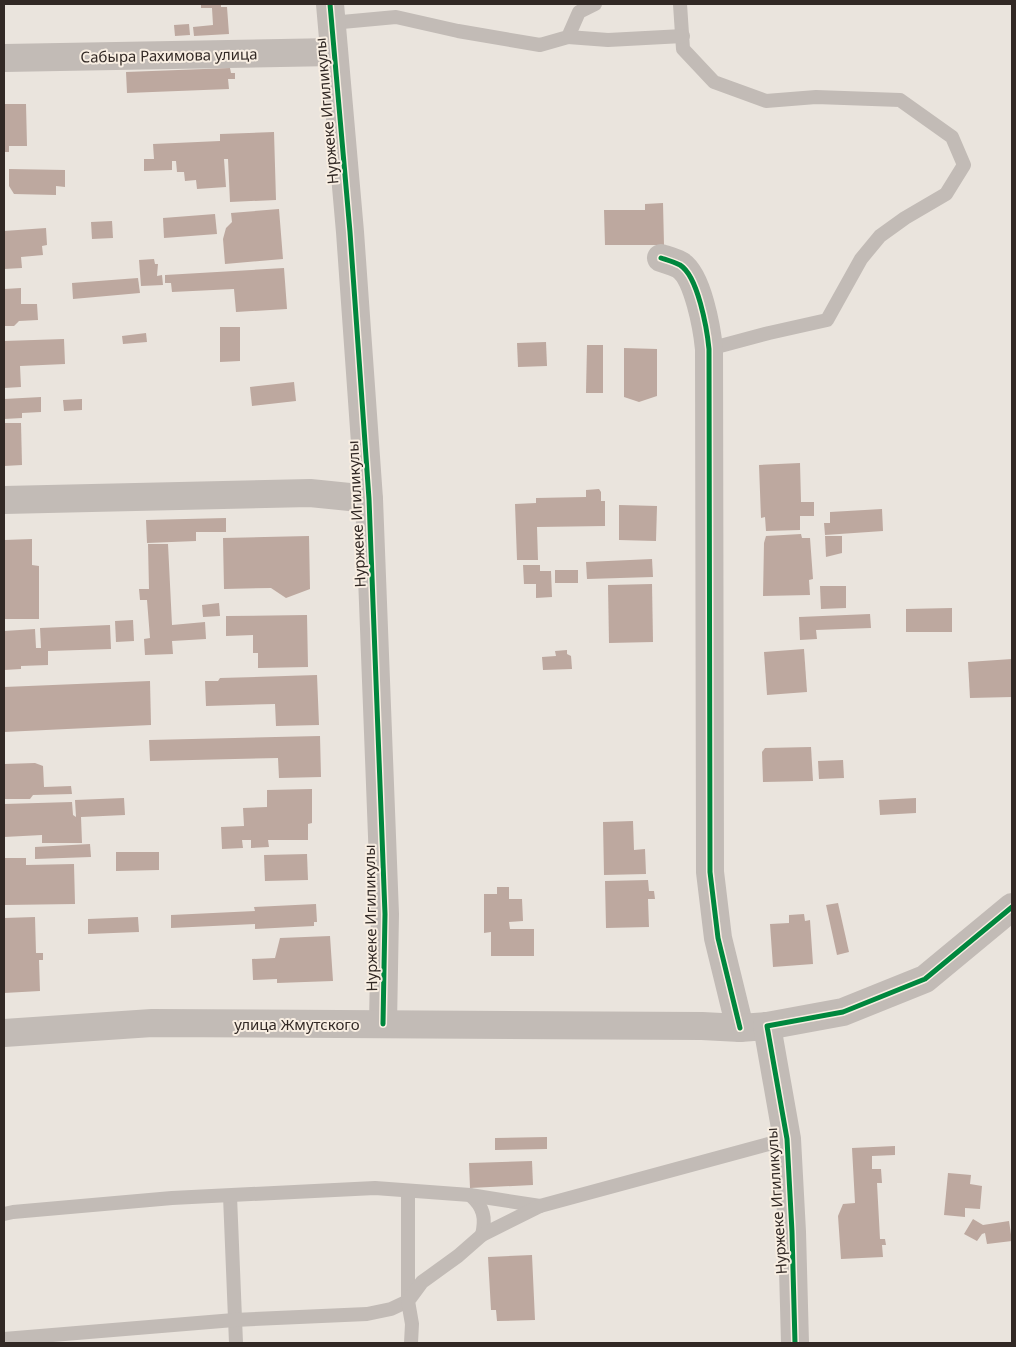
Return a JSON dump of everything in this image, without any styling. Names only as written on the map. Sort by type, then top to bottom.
[{"type":"street","name":"Нуржеке Игиликулы","points":[[331,14],[350,232],[369,499],[385,914],[383,1024]]},
{"type":"street","name":"Сабыра Рахимова улица","points":[[4,58],[334,52]]},
{"type":"street","points":[[661,258],[681,266],[693,284],[705,316],[709,349],[710,872],[718,938],[740,1028]]},
{"type":"street","points":[[4,500],[310,493],[369,499]]},
{"type":"street","name":"улица Жмутского","points":[[4,1033],[152,1023],[702,1026],[740,1028],[767,1026],[843,1012],[925,979],[1012,907]]},
{"type":"street","name":"Нуржеке Игиликулы","points":[[767,1026],[787,1139],[795,1343]]},
{"type":"lane","points":[[568,37],[579,12],[595,4]]},
{"type":"lane","points":[[680,4],[683,48],[714,82],[766,101],[816,97],[900,100],[952,137],[964,165],[946,194],[880,236],[861,259],[827,320],[709,349]]},
{"type":"lane","points":[[331,14],[396,17],[458,31],[540,45],[568,37],[608,40],[682,36]]},
{"type":"lane","points":[[4,1339],[234,1320],[367,1314],[391,1309],[408,1301],[422,1282],[458,1256],[482,1235],[540,1206],[787,1139]]},
{"type":"lane","points":[[4,1214],[162,1199],[375,1188],[470,1195],[540,1206]]},
{"type":"lane","points":[[408,1191],[408,1301],[412,1324],[411,1343]]},
{"type":"lane","points":[[470,1195],[484,1212],[482,1235]]},
{"type":"lane","points":[[230,1196],[236,1343]]},
{"type":"building","points":[[201,4],[221,4],[221,7],[227,7],[229,34],[194,36],[193,27],[213,25],[212,8],[201,8]]},
{"type":"building","points":[[189,24],[190,35],[175,36],[174,25]]},
{"type":"building","points":[[230,68],[231,73],[235,73],[235,79],[228,79],[229,89],[127,93],[126,72]]},
{"type":"building","points":[[4,104],[26,104],[27,146],[9,146],[9,152],[4,152]]},
{"type":"building","points":[[274,132],[276,200],[230,202],[228,159],[224,159],[226,187],[197,189],[196,180],[185,181],[184,172],[177,172],[176,161],[172,161],[172,170],[144,171],[144,159],[154,159],[153,144],[220,141],[220,134]]},
{"type":"building","points":[[9,169],[65,170],[65,187],[56,186],[56,195],[14,194],[9,186]]},
{"type":"building","points":[[663,203],[664,245],[605,245],[604,210],[645,210],[645,204]]},
{"type":"building","points":[[279,209],[283,259],[225,264],[223,239],[226,228],[232,222],[231,213]]},
{"type":"building","points":[[215,214],[217,234],[164,238],[163,218]]},
{"type":"building","points":[[112,221],[113,238],[92,239],[91,222]]},
{"type":"building","points":[[46,228],[47,245],[42,246],[43,255],[21,257],[22,268],[4,269],[4,231]]},
{"type":"building","points":[[154,259],[155,264],[158,264],[157,276],[162,275],[163,285],[141,286],[139,260]]},
{"type":"building","points":[[284,268],[287,309],[236,312],[234,289],[172,292],[171,283],[165,283],[165,275]]},
{"type":"building","points":[[138,278],[140,293],[73,299],[72,283]]},
{"type":"building","points":[[21,288],[21,304],[37,304],[38,320],[19,321],[14,326],[4,326],[4,289]]},
{"type":"building","points":[[220,327],[240,327],[240,361],[220,362]]},
{"type":"building","points":[[146,333],[147,342],[123,344],[122,336]]},
{"type":"building","points":[[64,339],[65,364],[20,366],[21,387],[4,388],[4,341]]},
{"type":"building","points":[[546,342],[547,366],[518,367],[517,343]]},
{"type":"building","points":[[587,345],[603,345],[603,393],[586,393]]},
{"type":"building","points":[[624,348],[657,349],[657,396],[639,402],[624,397]]},
{"type":"building","points":[[294,382],[296,401],[252,406],[250,387]]},
{"type":"building","points":[[41,397],[41,412],[22,413],[22,418],[4,419],[4,399]]},
{"type":"building","points":[[82,399],[82,410],[64,411],[63,400]]},
{"type":"building","points":[[4,423],[21,423],[22,465],[4,466]]},
{"type":"building","points":[[800,463],[801,502],[814,502],[814,516],[800,516],[800,530],[766,531],[765,517],[761,518],[759,465]]},
{"type":"building","points":[[599,489],[601,501],[605,501],[605,526],[537,527],[538,560],[517,560],[515,504],[536,503],[536,498],[586,497],[586,490]]},
{"type":"building","points":[[619,505],[657,506],[656,541],[619,540]]},
{"type":"building","points":[[882,509],[883,531],[825,535],[824,523],[830,523],[830,512]]},
{"type":"building","points":[[226,518],[226,532],[196,532],[196,541],[147,543],[146,520]]},
{"type":"building","points":[[801,534],[802,538],[810,538],[813,579],[809,580],[810,595],[763,596],[764,543],[766,536]]},
{"type":"building","points":[[309,536],[310,589],[286,598],[271,588],[224,589],[223,538]]},
{"type":"building","points":[[825,536],[842,536],[842,553],[826,557]]},
{"type":"building","points":[[32,539],[32,565],[39,566],[39,619],[4,619],[4,540]]},
{"type":"building","points":[[148,544],[168,544],[172,625],[205,622],[206,639],[172,641],[173,654],[145,655],[144,639],[150,638],[147,600],[140,600],[139,589],[149,589]]},
{"type":"building","points":[[652,559],[653,577],[587,579],[586,562]]},
{"type":"building","points":[[523,565],[540,565],[540,571],[551,571],[552,597],[536,598],[536,584],[524,584]]},
{"type":"building","points":[[555,570],[578,570],[578,583],[555,583]]},
{"type":"building","points":[[652,584],[653,642],[609,643],[608,585]]},
{"type":"building","points":[[820,586],[846,586],[846,608],[821,609]]},
{"type":"building","points":[[219,603],[220,616],[203,617],[202,605]]},
{"type":"building","points":[[952,608],[952,632],[906,632],[906,609]]},
{"type":"building","points":[[870,614],[871,628],[816,630],[817,639],[800,640],[799,617]]},
{"type":"building","points":[[307,615],[308,667],[258,668],[258,653],[253,653],[253,635],[226,636],[226,616]]},
{"type":"building","points":[[133,620],[134,641],[116,642],[115,621]]},
{"type":"building","points":[[110,625],[111,649],[48,651],[48,665],[21,666],[21,669],[4,670],[4,631],[35,629],[36,648],[41,648],[40,628]]},
{"type":"building","points":[[804,649],[807,692],[767,695],[764,652]]},
{"type":"building","points":[[567,650],[567,654],[571,656],[572,669],[543,670],[542,657],[556,656],[555,651]]},
{"type":"building","points":[[1012,659],[1012,697],[970,698],[968,662]]},
{"type":"building","points":[[317,675],[319,725],[276,726],[275,704],[206,706],[205,681],[218,681],[220,678]]},
{"type":"building","points":[[150,681],[151,725],[4,732],[4,687]]},
{"type":"building","points":[[320,736],[321,777],[279,778],[278,758],[150,761],[149,740]]},
{"type":"building","points":[[811,747],[813,781],[763,782],[762,752],[765,748]]},
{"type":"building","points":[[843,760],[844,778],[819,779],[818,761]]},
{"type":"building","points":[[35,763],[43,766],[44,787],[71,786],[72,794],[33,795],[30,799],[4,799],[4,764]]},
{"type":"building","points":[[312,789],[312,823],[308,824],[308,840],[268,840],[269,847],[251,848],[251,840],[242,840],[243,848],[222,849],[221,827],[244,826],[243,808],[267,807],[267,790]]},
{"type":"building","points":[[124,798],[125,815],[81,817],[82,843],[42,843],[42,835],[4,837],[4,804],[72,802],[73,815],[76,817],[75,800]]},
{"type":"building","points":[[916,798],[916,813],[880,815],[879,800]]},
{"type":"building","points":[[633,821],[634,850],[645,849],[646,874],[604,875],[603,822]]},
{"type":"building","points":[[90,844],[91,857],[35,859],[35,847]]},
{"type":"building","points":[[116,852],[159,852],[159,870],[116,871]]},
{"type":"building","points":[[307,854],[308,880],[265,881],[264,855]]},
{"type":"building","points":[[4,858],[26,858],[26,865],[74,864],[75,904],[4,905]]},
{"type":"building","points":[[648,880],[649,891],[654,891],[655,899],[648,899],[649,927],[606,928],[605,881]]},
{"type":"building","points":[[497,887],[509,887],[509,899],[522,899],[523,921],[509,922],[510,929],[534,929],[534,956],[491,956],[491,932],[484,933],[484,894],[497,894]]},
{"type":"building","points":[[838,903],[849,952],[837,955],[826,905]]},
{"type":"building","points":[[316,904],[317,922],[314,922],[314,926],[255,929],[255,924],[171,928],[171,915],[255,911],[254,907]]},
{"type":"building","points":[[804,914],[805,921],[810,920],[813,964],[773,967],[770,924],[789,923],[789,915]]},
{"type":"building","points":[[35,917],[36,953],[43,953],[43,960],[39,960],[40,991],[4,993],[4,918]]},
{"type":"building","points":[[138,917],[139,932],[88,934],[88,919]]},
{"type":"building","points":[[330,936],[333,981],[277,983],[277,979],[253,980],[252,959],[275,958],[280,938]]},
{"type":"building","points":[[547,1137],[547,1149],[495,1150],[495,1138]]},
{"type":"building","points":[[895,1146],[895,1155],[872,1156],[872,1169],[881,1169],[882,1183],[877,1183],[880,1239],[885,1239],[886,1245],[882,1245],[883,1257],[841,1259],[838,1216],[843,1204],[855,1203],[852,1148]]},
{"type":"building","points":[[532,1161],[533,1185],[470,1188],[469,1163]]},
{"type":"building","points":[[948,1173],[971,1175],[970,1184],[982,1186],[980,1209],[965,1208],[965,1217],[944,1215]]},
{"type":"building","points":[[973,1219],[983,1225],[1009,1221],[1012,1241],[987,1244],[985,1233],[977,1241],[964,1234]]},
{"type":"building","points":[[532,1255],[535,1320],[497,1321],[496,1310],[491,1310],[488,1257]]},
{"type":"cycle path","points":[[330,4],[350,232],[369,499],[385,914],[383,1024]]},
{"type":"cycle path","points":[[661,258],[680,265],[692,280],[697,291],[709,349],[710,872],[718,938],[740,1028]]},
{"type":"cycle path","points":[[795,1343],[787,1139],[767,1026],[843,1012],[925,979],[1012,907]]}]
